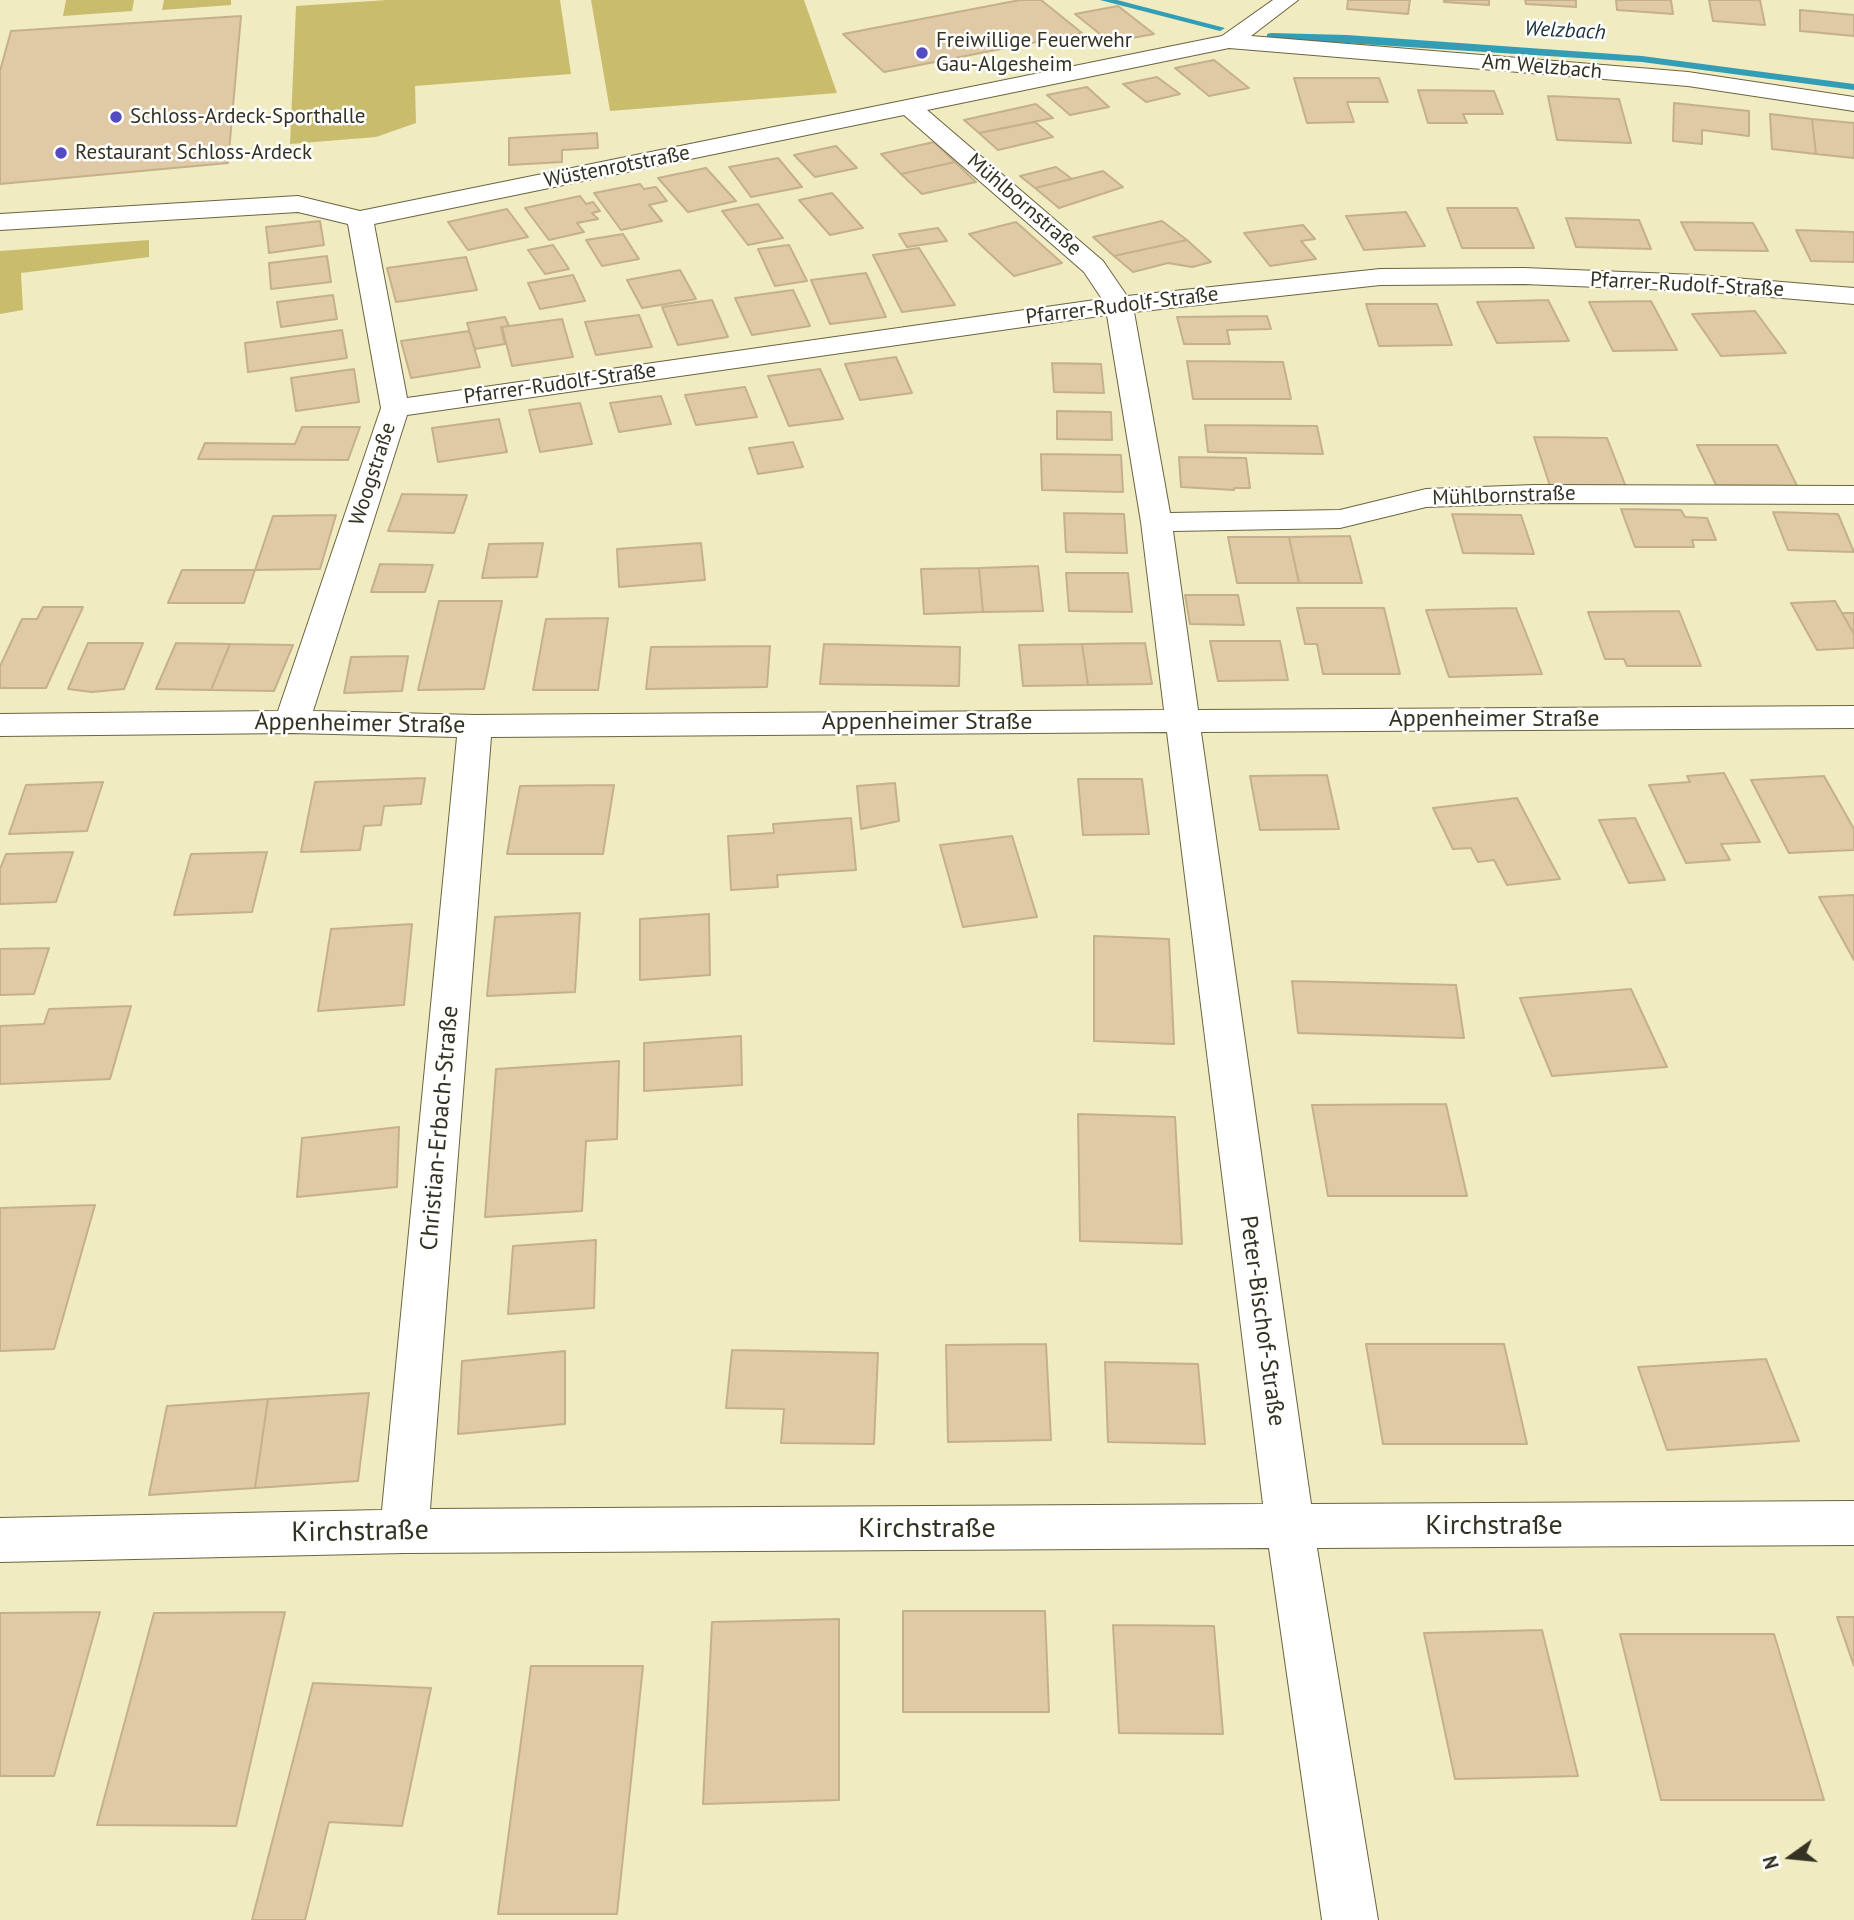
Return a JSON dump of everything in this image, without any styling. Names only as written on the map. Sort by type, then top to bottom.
[{"type":"street","points":[[1229,41],[1287,0]]},
{"type":"street","name":"Am Welzbach","points":[[1229,41],[1688,79],[1854,104]]},
{"type":"street","name":"Wüstenrotstraße","points":[[0,222],[298,204],[360,219],[1229,41]]},
{"type":"street","name":"Mühlbornstraße","points":[[911,108],[1094,267],[1119,305],[1156,522],[1182,721]]},
{"type":"street","name":"Woogstraße","points":[[292,722],[395,408],[360,219]]},
{"type":"street","name":"Pfarrer-Rudolf-Straße","points":[[395,408],[1119,305],[1380,277],[1537,276],[1698,283],[1854,296]]},
{"type":"street","name":"Mühlbornstraße","points":[[1156,522],[1340,519],[1439,497],[1534,494],[1854,495]]},
{"type":"street","name":"Appenheimer Straße","points":[[6,725],[292,722],[475,726],[1854,717]]},
{"type":"street","name":"Peter-Bischof-Straße","points":[[1182,721],[1290,1528],[1350,1920]]},
{"type":"street","points":[[0,758],[6,725]]},
{"type":"street","name":"Christian-Erbach-Straße","points":[[404,1531],[475,726]]},
{"type":"street","name":"Kirchstraße","points":[[0,1540],[404,1531],[1854,1523]]},
{"type":"shaded area","points":[[66,0],[134,0],[132,11],[63,16]]},
{"type":"shaded area","points":[[164,0],[231,0],[231,5],[162,10]]},
{"type":"shaded area","points":[[387,0],[560,0],[571,74],[415,86],[416,123],[376,137],[290,144],[296,6]]},
{"type":"shaded area","points":[[591,0],[804,0],[837,93],[610,111]]},
{"type":"shaded area","points":[[149,240],[149,257],[21,273],[23,310],[0,314],[0,251]]},
{"type":"building","name":"Freiwillige Feuerwehr Gau-Algesheim","points":[[1020,0],[1041,0],[1082,33],[884,72],[843,34]]},
{"type":"building","points":[[1348,0],[1410,0],[1408,14],[1347,9]]},
{"type":"building","points":[[1489,0],[1489,5],[1444,2]]},
{"type":"building","points":[[1525,0],[1576,0],[1576,7],[1526,4]]},
{"type":"building","points":[[1616,0],[1671,0],[1673,14],[1617,10]]},
{"type":"building","points":[[1709,0],[1760,0],[1765,25],[1713,21]]},
{"type":"building","points":[[1118,6],[1154,34],[1110,42],[1075,14]]},
{"type":"building","points":[[1800,10],[1854,15],[1854,36],[1800,31]]},
{"type":"building","name":"Schloss-Ardeck-Sporthalle","points":[[241,16],[228,163],[0,184],[0,71],[11,31]]},
{"type":"building","points":[[1214,60],[1249,88],[1209,96],[1175,68]]},
{"type":"building","points":[[1157,77],[1180,94],[1146,102],[1123,84]]},
{"type":"building","points":[[1294,78],[1379,78],[1388,102],[1347,102],[1354,122],[1307,123]]},
{"type":"building","points":[[1087,87],[1109,107],[1070,115],[1047,95]]},
{"type":"building","points":[[1418,90],[1494,91],[1503,114],[1463,114],[1467,123],[1428,123]]},
{"type":"building","points":[[1548,96],[1619,99],[1631,143],[1557,140]]},
{"type":"building","points":[[1674,103],[1749,111],[1749,136],[1702,130],[1702,144],[1673,141]]},
{"type":"building","points":[[1036,104],[1053,118],[979,133],[964,120]]},
{"type":"building","points":[[1770,114],[1812,119],[1816,154],[1772,149]]},
{"type":"building","points":[[1812,119],[1854,123],[1854,158],[1816,154]]},
{"type":"building","points":[[1035,122],[1053,137],[998,150],[979,133]]},
{"type":"building","points":[[597,133],[598,148],[562,150],[562,162],[509,165],[509,138]]},
{"type":"building","points":[[934,142],[955,162],[901,174],[881,154]]},
{"type":"building","points":[[836,146],[857,168],[815,177],[794,155]]},
{"type":"building","points":[[778,158],[802,187],[751,197],[729,167]]},
{"type":"building","points":[[955,162],[976,182],[922,194],[901,174]]},
{"type":"building","points":[[1056,167],[1072,179],[1035,188],[1020,176]]},
{"type":"building","points":[[706,168],[736,201],[688,212],[658,178]]},
{"type":"building","points":[[1103,171],[1123,187],[1059,208],[1035,188]]},
{"type":"building","points":[[640,184],[644,189],[656,187],[667,201],[649,205],[662,221],[621,230],[594,193]]},
{"type":"building","points":[[832,193],[863,228],[830,235],[799,200]]},
{"type":"building","points":[[580,196],[586,204],[593,202],[600,211],[592,213],[598,219],[577,223],[584,232],[549,240],[525,208]]},
{"type":"building","points":[[758,204],[783,238],[748,245],[722,211]]},
{"type":"building","points":[[1447,208],[1517,208],[1534,248],[1462,248]]},
{"type":"building","points":[[507,209],[528,237],[468,250],[448,222]]},
{"type":"building","points":[[1406,212],[1425,246],[1364,250],[1346,216]]},
{"type":"building","points":[[1566,218],[1639,220],[1651,249],[1576,247]]},
{"type":"building","points":[[320,221],[324,245],[269,253],[266,227]]},
{"type":"building","points":[[1162,221],[1187,240],[1114,256],[1093,237]]},
{"type":"building","points":[[1016,222],[1062,263],[1014,276],[969,234]]},
{"type":"building","points":[[1681,222],[1753,223],[1768,251],[1695,250]]},
{"type":"building","points":[[1303,225],[1315,239],[1301,241],[1316,259],[1270,266],[1244,233]]},
{"type":"building","points":[[938,228],[947,241],[907,247],[899,234]]},
{"type":"building","points":[[1796,230],[1854,232],[1854,262],[1811,261]]},
{"type":"building","points":[[623,234],[639,259],[602,266],[586,240]]},
{"type":"building","points":[[1187,240],[1211,262],[1192,267],[1168,263],[1133,272],[1114,256]]},
{"type":"building","points":[[553,245],[569,269],[545,274],[528,250]]},
{"type":"building","points":[[789,245],[807,281],[775,286],[758,249]]},
{"type":"building","points":[[919,248],[955,305],[902,312],[873,255]]},
{"type":"building","points":[[327,256],[331,282],[271,289],[269,263]]},
{"type":"building","points":[[466,257],[477,290],[396,302],[387,268]]},
{"type":"building","points":[[680,270],[696,299],[642,308],[627,280]]},
{"type":"building","points":[[866,273],[886,317],[830,324],[811,280]]},
{"type":"building","points":[[573,275],[585,301],[540,309],[528,283]]},
{"type":"building","points":[[793,290],[810,326],[752,335],[735,298]]},
{"type":"building","points":[[333,295],[337,319],[281,327],[277,302]]},
{"type":"building","points":[[712,300],[728,337],[678,345],[662,307]]},
{"type":"building","points":[[1548,300],[1569,341],[1497,343],[1477,302]]},
{"type":"building","points":[[1651,301],[1677,350],[1613,351],[1589,302]]},
{"type":"building","points":[[1366,304],[1437,304],[1452,345],[1379,346]]},
{"type":"building","points":[[1755,311],[1786,353],[1721,356],[1692,314]]},
{"type":"building","points":[[639,315],[652,347],[596,355],[585,322]]},
{"type":"building","points":[[1267,316],[1271,329],[1227,330],[1230,344],[1184,344],[1177,317]]},
{"type":"building","points":[[505,317],[509,326],[501,327],[505,344],[475,349],[467,323]]},
{"type":"building","points":[[562,319],[573,357],[512,366],[502,327]]},
{"type":"building","points":[[342,330],[347,358],[248,372],[245,343]]},
{"type":"building","points":[[469,331],[480,367],[411,378],[401,341]]},
{"type":"building","points":[[896,357],[912,393],[860,400],[845,364]]},
{"type":"building","points":[[1187,361],[1283,362],[1291,399],[1193,399]]},
{"type":"building","points":[[1052,363],[1101,364],[1104,393],[1054,392]]},
{"type":"building","points":[[354,369],[359,402],[296,411],[291,378]]},
{"type":"building","points":[[820,369],[843,419],[789,426],[768,376]]},
{"type":"building","points":[[745,387],[757,417],[696,425],[685,395]]},
{"type":"building","points":[[661,396],[671,424],[619,432],[610,403]]},
{"type":"building","points":[[580,403],[592,444],[540,452],[529,410]]},
{"type":"building","points":[[1057,411],[1111,412],[1112,440],[1057,439]]},
{"type":"building","points":[[499,419],[507,452],[438,462],[432,428]]},
{"type":"building","points":[[1205,425],[1317,426],[1323,454],[1208,452]]},
{"type":"building","points":[[302,427],[360,427],[348,460],[198,459],[205,443],[295,444]]},
{"type":"building","points":[[1534,437],[1607,438],[1626,487],[1550,486]]},
{"type":"building","points":[[793,442],[803,467],[758,474],[749,448]]},
{"type":"building","points":[[1697,445],[1777,445],[1797,486],[1716,485]]},
{"type":"building","points":[[1041,454],[1121,455],[1123,492],[1042,490]]},
{"type":"building","points":[[1179,457],[1246,458],[1250,488],[1234,490],[1181,487]]},
{"type":"building","points":[[402,494],[467,495],[454,533],[388,531]]},
{"type":"building","points":[[1621,509],[1681,510],[1685,517],[1707,518],[1716,540],[1692,540],[1694,547],[1635,547]]},
{"type":"building","points":[[1773,512],[1838,514],[1854,552],[1788,550]]},
{"type":"building","points":[[1064,513],[1124,514],[1127,553],[1066,552]]},
{"type":"building","points":[[1452,514],[1521,515],[1534,554],[1463,553]]},
{"type":"building","points":[[336,515],[320,569],[255,570],[273,516]]},
{"type":"building","points":[[1350,536],[1362,583],[1299,583],[1289,537]]},
{"type":"building","points":[[1228,537],[1289,537],[1299,583],[1237,583]]},
{"type":"building","points":[[543,543],[537,577],[482,578],[489,544]]},
{"type":"building","points":[[701,543],[705,580],[619,587],[617,549]]},
{"type":"building","points":[[380,564],[433,565],[425,592],[371,592]]},
{"type":"building","points":[[1038,566],[1043,611],[983,612],[979,568]]},
{"type":"building","points":[[979,568],[983,612],[924,614],[921,569]]},
{"type":"building","points":[[182,570],[255,570],[244,603],[168,603]]},
{"type":"building","points":[[1066,573],[1128,573],[1132,612],[1069,611]]},
{"type":"building","points":[[1185,595],[1238,595],[1244,625],[1190,624]]},
{"type":"building","points":[[439,601],[502,601],[484,689],[418,690]]},
{"type":"building","points":[[1835,601],[1854,634],[1854,648],[1817,650],[1791,603]]},
{"type":"building","points":[[43,607],[83,607],[46,688],[0,688],[0,666],[22,619],[37,619]]},
{"type":"building","points":[[1297,608],[1384,608],[1400,674],[1323,674],[1317,644],[1305,644]]},
{"type":"building","points":[[1516,608],[1542,674],[1449,677],[1426,610]]},
{"type":"building","points":[[1679,611],[1701,666],[1627,666],[1624,659],[1605,659],[1588,612]]},
{"type":"building","points":[[1842,613],[1854,613],[1854,634]]},
{"type":"building","points":[[608,618],[598,690],[533,690],[546,619]]},
{"type":"building","points":[[1210,641],[1280,641],[1288,680],[1218,681]]},
{"type":"building","points":[[88,643],[143,643],[124,689],[92,692],[68,689]]},
{"type":"building","points":[[176,643],[230,644],[211,690],[156,689]]},
{"type":"building","points":[[1145,643],[1152,684],[1088,685],[1082,644]]},
{"type":"building","points":[[230,644],[293,645],[274,691],[211,690]]},
{"type":"building","points":[[824,644],[960,647],[959,686],[820,684]]},
{"type":"building","points":[[1082,644],[1088,685],[1023,686],[1019,645]]},
{"type":"building","points":[[770,646],[767,687],[646,689],[651,647]]},
{"type":"building","points":[[408,656],[402,691],[344,693],[351,657]]},
{"type":"building","points":[[1724,773],[1760,842],[1721,844],[1730,860],[1686,863],[1649,785],[1690,782],[1687,776]]},
{"type":"building","points":[[1327,775],[1339,829],[1260,830],[1250,776]]},
{"type":"building","points":[[1824,776],[1854,829],[1854,850],[1789,853],[1751,780]]},
{"type":"building","points":[[425,778],[421,804],[384,806],[381,825],[364,826],[360,850],[301,852],[315,782]]},
{"type":"building","points":[[1078,779],[1142,779],[1149,834],[1083,835]]},
{"type":"building","points":[[103,782],[87,831],[9,834],[26,785]]},
{"type":"building","points":[[895,783],[899,821],[861,829],[857,786]]},
{"type":"building","points":[[614,785],[603,854],[507,854],[520,786]]},
{"type":"building","points":[[1517,798],[1560,879],[1507,885],[1494,860],[1478,862],[1471,848],[1453,849],[1433,808]]},
{"type":"building","points":[[851,818],[856,870],[777,875],[778,887],[731,890],[728,836],[774,833],[773,824]]},
{"type":"building","points":[[1635,818],[1665,880],[1629,883],[1599,820]]},
{"type":"building","points":[[1012,836],[1037,917],[963,927],[940,845]]},
{"type":"building","points":[[73,852],[56,902],[0,904],[0,869],[6,854]]},
{"type":"building","points":[[267,852],[252,912],[174,915],[191,854]]},
{"type":"building","points":[[1854,895],[1854,960],[1819,897]]},
{"type":"building","points":[[580,913],[575,992],[487,996],[495,917]]},
{"type":"building","points":[[709,914],[710,975],[640,980],[640,919]]},
{"type":"building","points":[[412,924],[404,1005],[318,1011],[331,929]]},
{"type":"building","points":[[1094,936],[1169,939],[1174,1044],[1094,1041]]},
{"type":"building","points":[[49,948],[34,994],[0,995],[0,949]]},
{"type":"building","points":[[1292,981],[1456,985],[1464,1038],[1298,1033]]},
{"type":"building","points":[[1631,989],[1667,1067],[1552,1076],[1520,998]]},
{"type":"building","points":[[131,1006],[110,1079],[0,1084],[0,1026],[44,1024],[49,1009]]},
{"type":"building","points":[[741,1036],[742,1085],[644,1091],[644,1043]]},
{"type":"building","points":[[619,1061],[617,1139],[586,1141],[582,1211],[485,1217],[496,1069]]},
{"type":"building","points":[[1446,1104],[1467,1196],[1328,1196],[1312,1105]]},
{"type":"building","points":[[1078,1114],[1175,1117],[1182,1244],[1080,1241]]},
{"type":"building","points":[[399,1127],[397,1187],[297,1197],[302,1138]]},
{"type":"building","points":[[95,1205],[54,1349],[0,1351],[0,1208]]},
{"type":"building","points":[[596,1240],[594,1308],[508,1314],[513,1246]]},
{"type":"building","points":[[1046,1344],[1051,1440],[948,1442],[946,1345]]},
{"type":"building","points":[[1366,1344],[1504,1344],[1527,1444],[1383,1444]]},
{"type":"building","points":[[732,1350],[878,1353],[874,1444],[781,1443],[784,1409],[726,1408]]},
{"type":"building","points":[[565,1351],[565,1424],[458,1434],[462,1361]]},
{"type":"building","points":[[1766,1359],[1799,1441],[1667,1450],[1638,1367]]},
{"type":"building","points":[[1105,1362],[1198,1364],[1205,1444],[1108,1442]]},
{"type":"building","points":[[369,1393],[358,1481],[255,1488],[268,1399]]},
{"type":"building","points":[[268,1399],[255,1488],[149,1495],[167,1406]]},
{"type":"building","points":[[903,1611],[1045,1611],[1049,1712],[903,1712]]},
{"type":"building","points":[[100,1612],[54,1776],[0,1776],[0,1613]]},
{"type":"building","points":[[285,1612],[236,1826],[97,1825],[154,1613]]},
{"type":"building","points":[[1837,1617],[1854,1617],[1854,1666]]},
{"type":"building","points":[[839,1619],[839,1800],[703,1804],[712,1622]]},
{"type":"building","points":[[1113,1625],[1214,1626],[1223,1734],[1119,1733]]},
{"type":"building","points":[[1542,1630],[1578,1776],[1455,1779],[1424,1633]]},
{"type":"building","points":[[1620,1634],[1774,1634],[1824,1800],[1661,1800]]},
{"type":"building","points":[[531,1666],[643,1666],[617,1914],[498,1914]]},
{"type":"building","points":[[313,1683],[431,1688],[402,1826],[329,1822],[305,1920],[252,1920]]},
{"type":"waterway","name":"Welzbach","points":[[1105,0],[1220,28]]},
{"type":"waterway","name":"Welzbach","points":[[1271,36],[1347,38],[1642,59],[1854,87]]},
{"type":"place","name":"Freiwillige Feuerwehr Gau-Algesheim","points":[[922,53]]},
{"type":"place","name":"Schloss-Ardeck-Sporthalle","points":[[116,117]]},
{"type":"place","name":"Restaurant Schloss-Ardeck","points":[[61,153]]}]
